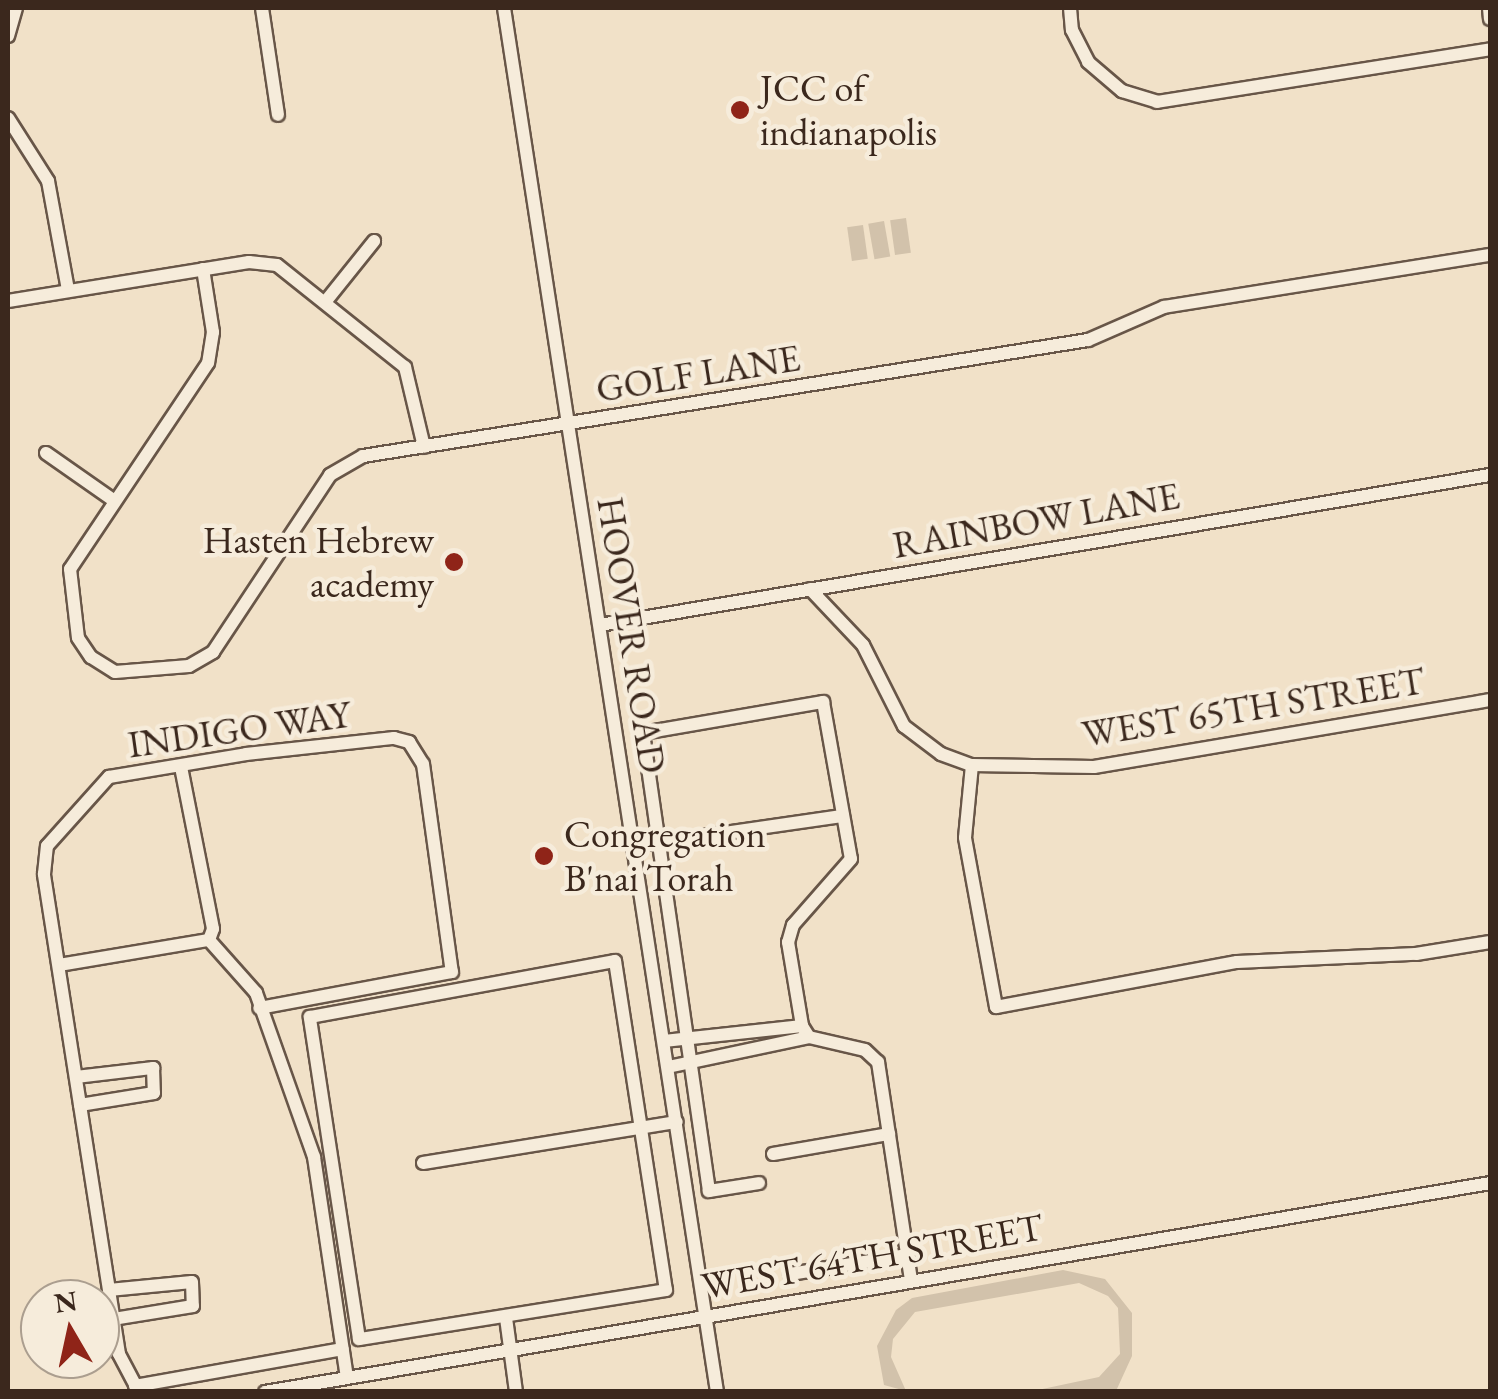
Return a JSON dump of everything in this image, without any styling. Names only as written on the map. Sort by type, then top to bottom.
[{"type":"street","points":[[8,36],[16,8]]},
{"type":"street","points":[[262,8],[278,115]]},
{"type":"street","name":"HOOVER ROAD","points":[[504,8],[717,1392]]},
{"type":"street","points":[[1070,8],[1072,30],[1088,62],[1122,92],[1157,102],[1490,50]]},
{"type":"street","points":[[1489,8],[1490,18]]},
{"type":"street","points":[[8,118],[48,182],[68,290]]},
{"type":"street","points":[[326,301],[374,241]]},
{"type":"street","name":"GOLF LANE","points":[[113,500],[77,553],[69,586],[76,633],[98,664],[129,675],[193,664],[219,646],[261,572],[336,468],[362,456],[1088,340],[1164,306],[1490,255]]},
{"type":"street","points":[[8,301],[203,270],[273,264],[326,301],[410,373],[424,447]]},
{"type":"street","points":[[46,453],[113,500],[210,358],[213,332],[203,270]]},
{"type":"street","name":"RAINBOW LANE","points":[[600,624],[1488,473]]},
{"type":"street","name":"WEST 65TH STREET","points":[[810,589],[863,645],[904,726],[941,754],[972,765],[1094,767],[1490,700]]},
{"type":"street","name":"HOOVER ROAD","points":[[760,1183],[709,1191],[642,733],[823,702],[843,816]]},
{"type":"street","name":"INDIGO WAY","points":[[59,965],[44,869],[47,846],[104,780],[394,738],[409,742],[422,761],[452,972],[260,1008]]},
{"type":"street","points":[[972,765],[964,838],[996,1008],[1236,962],[1416,954],[1490,942]]},
{"type":"street","points":[[181,767],[213,929],[208,940]]},
{"type":"street","points":[[634,846],[843,816],[851,860],[789,933],[806,1032]]},
{"type":"street","points":[[107,1279],[59,965],[208,940]]},
{"type":"street","points":[[208,940],[252,986],[314,1157],[348,1377]]},
{"type":"street","points":[[614,961],[643,1127],[667,1283],[657,1294],[358,1339],[310,1017],[614,961]]},
{"type":"street","points":[[668,1067],[806,1032]]},
{"type":"street","points":[[664,1042],[806,1032],[873,1054],[890,1134],[912,1280]]},
{"type":"street","points":[[76,1077],[148,1065],[156,1090],[80,1105]]},
{"type":"street","points":[[423,1163],[677,1122]]},
{"type":"street","points":[[773,1154],[890,1134]]},
{"type":"street","name":"WEST 64TH STREET","points":[[265,1392],[319,1387],[348,1377],[1490,1183]]},
{"type":"street","name":"WEST 64TH STREET","points":[[790,1274],[908,1255]]},
{"type":"street","points":[[120,1288],[187,1279],[195,1304],[120,1318]]},
{"type":"street","points":[[506,1318],[516,1392]]},
{"type":"street","points":[[120,1356],[137,1389],[343,1350]]},
{"type":"shaded area","points":[[906,218],[911,253],[895,255],[890,220]]},
{"type":"shaded area","points":[[884,221],[890,256],[874,259],[868,224]]},
{"type":"shaded area","points":[[863,225],[868,259],[852,261],[847,227]]},
{"type":"shaded area","points":[[1063,1270],[1105,1279],[1132,1313],[1132,1356],[1116,1391],[1033,1391],[1099,1377],[1120,1354],[1118,1308],[1108,1296],[1079,1283],[915,1312],[893,1339],[891,1357],[906,1391],[884,1385],[877,1346],[896,1310],[912,1298]]},
{"type":"place","name":"JCC of indianapolis","points":[[740,110]]},
{"type":"place","name":"Hasten Hebrew academy","points":[[454,562]]},
{"type":"place","name":"Congregation B'nai Torah","points":[[544,856]]}]
